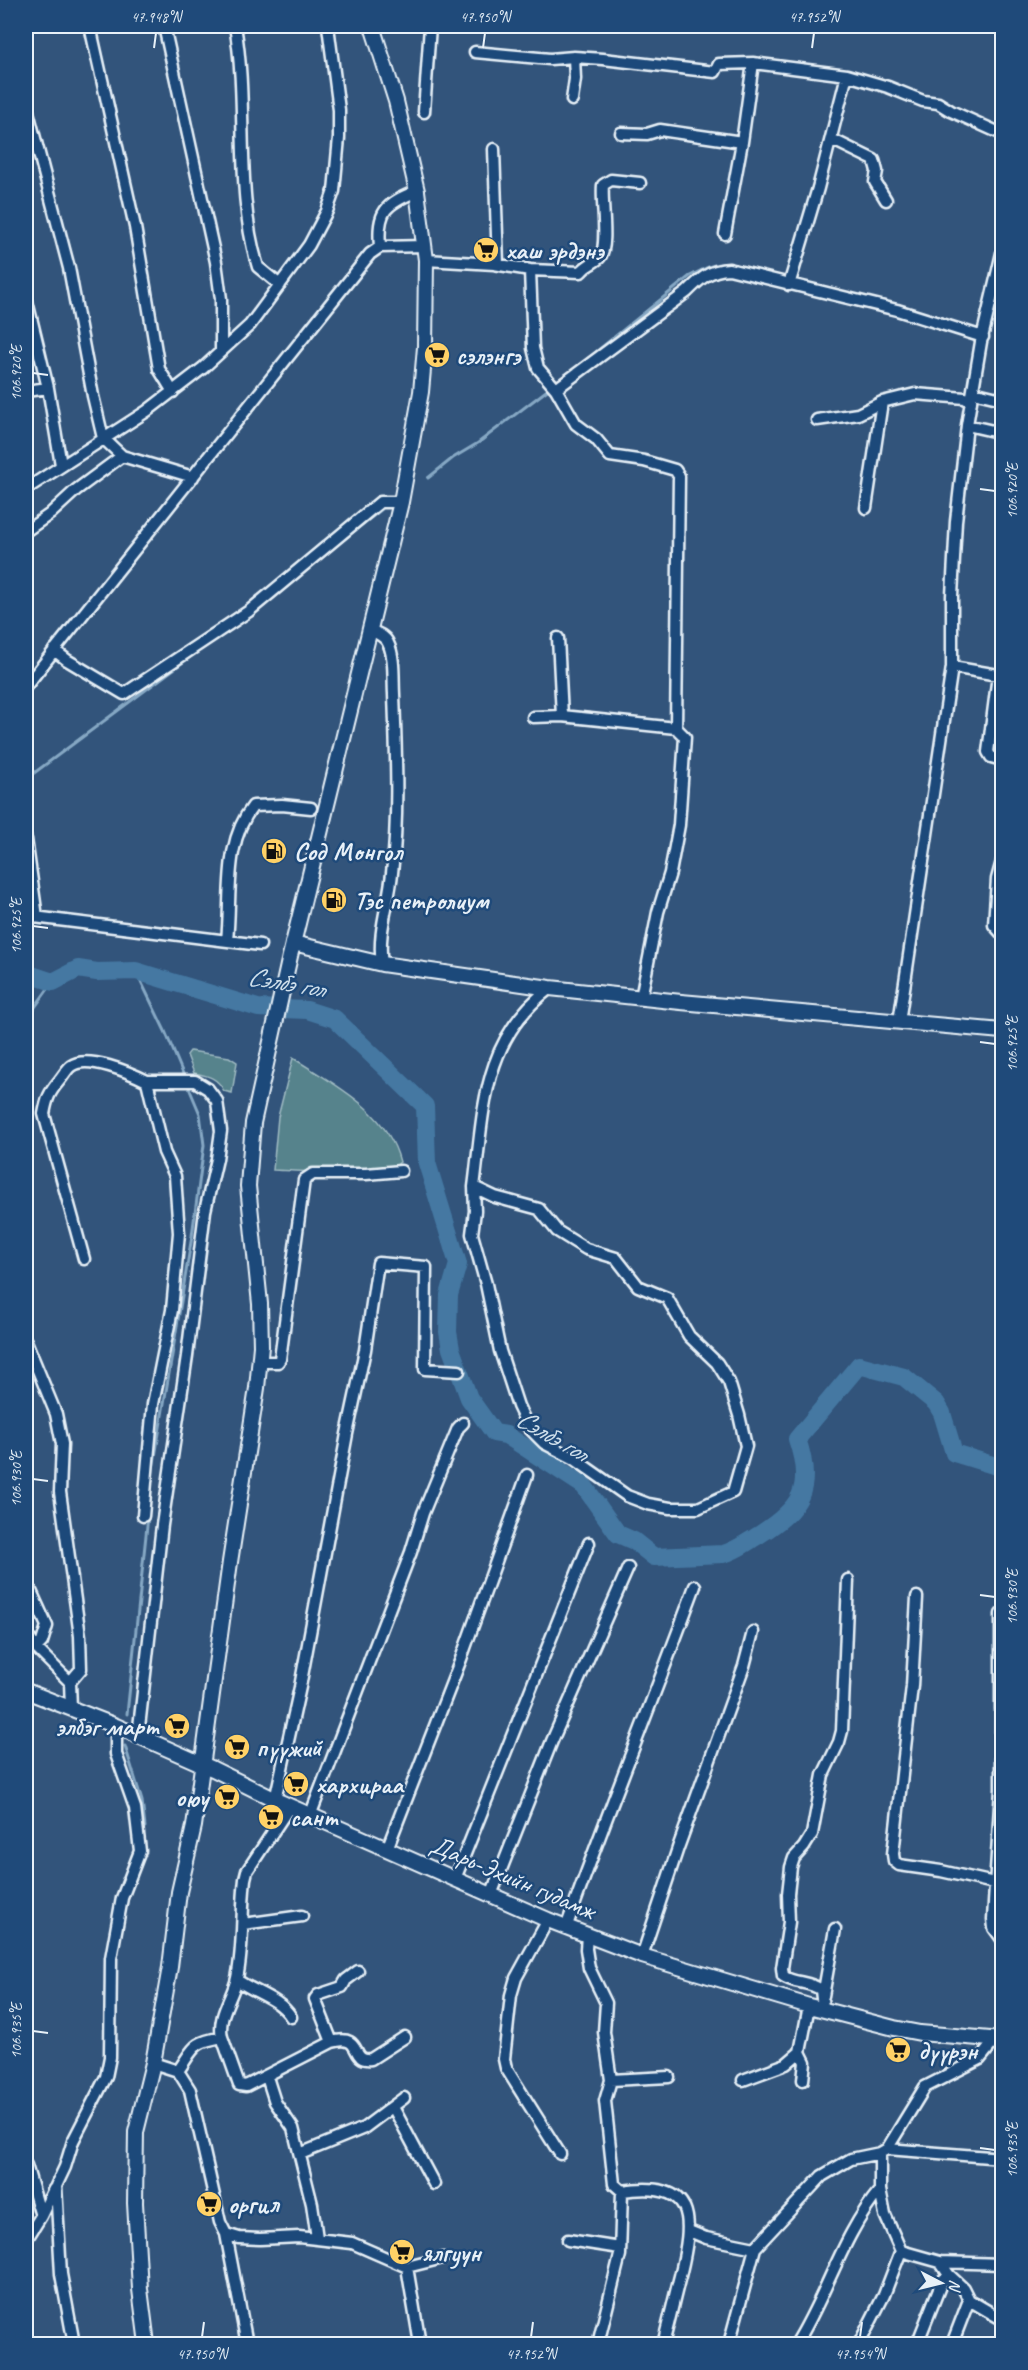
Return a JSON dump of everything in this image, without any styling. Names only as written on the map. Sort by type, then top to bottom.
[{"type":"main road","points":[[147,2344],[140,2289],[134,2166],[136,2132],[153,2063],[170,1967],[179,1892],[194,1826],[230,1562],[255,1406],[260,1362],[260,1304],[248,1186],[253,1123],[291,949],[401,502],[421,392],[425,336],[425,253],[417,191],[396,102],[372,26]]},
{"type":"main road","points":[[291,949],[550,988],[1002,1031]]},
{"type":"main road","name":"Дарь-Эхийн гудамж","points":[[26,1691],[116,1726],[202,1764],[275,1800],[566,1928],[642,1956],[920,2034],[999,2040]]},
{"type":"street","points":[[90,26],[135,226],[159,369],[173,392]]},
{"type":"street","points":[[164,26],[216,262],[221,299],[221,350]]},
{"type":"street","points":[[235,26],[241,74],[245,201],[258,267],[280,285]]},
{"type":"street","points":[[26,489],[173,392],[203,368],[250,325],[309,245],[327,211],[334,191],[339,138],[339,110],[328,26]]},
{"type":"street","points":[[424,112],[430,26]]},
{"type":"street","points":[[475,52],[550,59],[574,57],[715,72],[719,64],[753,63],[847,75],[924,101],[938,103],[1002,134]]},
{"type":"street","points":[[572,100],[575,79],[574,57]]},
{"type":"street","points":[[725,234],[742,142],[753,63]]},
{"type":"street","points":[[789,285],[819,188],[847,75]]},
{"type":"street","points":[[26,104],[69,268],[103,438],[122,456],[193,477]]},
{"type":"street","points":[[621,132],[647,134],[660,130],[742,142]]},
{"type":"street","points":[[831,139],[874,160],[877,171],[875,182],[886,200]]},
{"type":"street","points":[[494,149],[497,176],[498,264]]},
{"type":"street","points":[[26,686],[370,255],[380,247],[530,270],[581,272],[586,265],[599,259],[603,250],[603,185],[611,180],[640,183]]},
{"type":"street","points":[[380,247],[378,226],[383,212],[393,201],[417,191]]},
{"type":"street","points":[[899,1022],[952,667],[951,604],[956,523],[968,425],[982,337],[1002,253]]},
{"type":"street","points":[[556,389],[687,292],[703,276],[716,270],[729,269],[897,310],[982,337]]},
{"type":"street","points":[[530,270],[530,308],[538,368],[556,389],[576,424],[596,439],[610,456],[664,466],[675,470],[679,476],[676,728]]},
{"type":"street","points":[[26,297],[48,388],[61,465]]},
{"type":"street","points":[[26,391],[48,388]]},
{"type":"street","points":[[818,420],[858,414],[882,402],[915,394],[1002,399]]},
{"type":"street","points":[[866,508],[882,402]]},
{"type":"street","points":[[968,425],[1002,434]]},
{"type":"street","points":[[26,531],[122,456]]},
{"type":"street","points":[[54,650],[124,694],[249,611],[380,502],[401,502]]},
{"type":"street","points":[[370,630],[386,640],[391,652],[395,726],[396,813],[392,874],[380,938],[382,964]]},
{"type":"street","points":[[558,638],[561,716]]},
{"type":"street","points":[[952,667],[998,675],[988,750],[991,757],[1002,760]]},
{"type":"street","points":[[533,717],[561,716],[676,728],[685,737],[679,825],[670,873],[658,912],[641,998]]},
{"type":"street","points":[[227,940],[231,913],[228,896],[233,851],[246,816],[253,806],[282,805],[311,808]]},
{"type":"street","points":[[26,839],[38,917]]},
{"type":"street","points":[[1002,861],[997,879],[993,925],[1002,934]]},
{"type":"street","points":[[26,916],[260,945]]},
{"type":"street","points":[[474,1187],[495,1197],[539,1209],[557,1231],[586,1249],[615,1258],[638,1286],[667,1298],[689,1336],[717,1363],[729,1382],[746,1446],[733,1492],[698,1508],[670,1508],[648,1504],[627,1496],[573,1458],[544,1443],[528,1427],[518,1406],[500,1351],[486,1284],[472,1234],[475,1211],[474,1187],[484,1098],[495,1059],[521,1014],[550,988]]},
{"type":"street","points":[[84,1259],[44,1114],[47,1096],[71,1066],[80,1062],[102,1064],[132,1073],[147,1081],[195,1081],[208,1089],[215,1096],[220,1117],[220,1139],[205,1211],[187,1356],[162,1525],[138,1736]]},
{"type":"street","points":[[143,1516],[153,1404],[172,1310],[179,1233],[175,1176],[164,1152],[147,1081]]},
{"type":"street","points":[[260,1362],[278,1362],[280,1359],[304,1180],[313,1174],[366,1174],[401,1171]]},
{"type":"street","points":[[275,1800],[300,1687],[346,1434],[365,1350],[378,1263],[426,1267],[425,1370],[459,1371]]},
{"type":"street","points":[[26,1341],[56,1414],[62,1444],[60,1492],[80,1636],[81,1669],[70,1682],[70,1708]]},
{"type":"street","points":[[310,1815],[399,1585],[423,1513],[458,1428],[463,1423]]},
{"type":"street","points":[[387,1849],[462,1659],[527,1475]]},
{"type":"street","points":[[456,1879],[589,1543]]},
{"type":"street","points":[[491,1895],[552,1742],[628,1568]]},
{"type":"street","points":[[26,1580],[47,1626],[42,1642],[36,1648]]},
{"type":"street","points":[[818,2004],[821,1990],[816,1986],[788,1980],[783,1976],[782,1968],[789,1922],[788,1894],[791,1867],[794,1858],[812,1834],[823,1774],[842,1731],[848,1580]]},
{"type":"street","points":[[566,1928],[606,1816],[653,1701],[695,1586]]},
{"type":"street","points":[[917,1596],[912,1686],[894,1861],[899,1865],[941,1870],[994,1882]]},
{"type":"street","points":[[1000,1614],[1001,1789],[994,1882],[994,1928],[1002,1939]]},
{"type":"street","points":[[642,1956],[678,1848],[744,1666],[753,1632]]},
{"type":"street","points":[[26,1634],[36,1648],[70,1682]]},
{"type":"street","points":[[26,2240],[41,2216],[65,2167],[73,2141],[106,2077],[110,2057],[111,1958],[122,1898],[140,1851],[135,1808],[116,1754],[116,1726]]},
{"type":"street","points":[[290,1806],[247,1871],[243,1891],[243,1924],[237,1980],[229,1997],[220,2029],[238,2085],[246,2086],[267,2077],[332,2042],[345,2038],[365,2060],[371,2059],[405,2037]]},
{"type":"street","points":[[243,1924],[302,1916]]},
{"type":"street","points":[[548,1920],[516,1978],[511,1995],[504,2059],[506,2068],[560,2154]]},
{"type":"street","points":[[743,2080],[786,2064],[801,2052],[818,2004],[836,1929]]},
{"type":"street","points":[[588,1935],[586,1949],[589,1968],[606,2003],[604,2032],[611,2080],[605,2101],[614,2184],[622,2191],[665,2190],[678,2198],[685,2207],[688,2217],[689,2231],[686,2251],[663,2344]]},
{"type":"street","points":[[332,2042],[315,1999],[318,1995],[342,1987],[346,1980],[358,1971]]},
{"type":"street","points":[[237,1980],[250,1990],[280,2003],[291,2017]]},
{"type":"street","points":[[178,2071],[193,2047],[200,2041],[222,2037]]},
{"type":"street","points":[[859,2344],[884,2295],[901,2251],[885,2215],[880,2190],[883,2151],[925,2087],[981,2059],[999,2040]]},
{"type":"street","points":[[801,2052],[805,2062],[803,2080]]},
{"type":"street","points":[[153,2063],[178,2071],[190,2090],[220,2222],[226,2234],[247,2344]]},
{"type":"street","points":[[267,2077],[275,2102],[293,2128],[317,2238]]},
{"type":"street","points":[[611,2080],[669,2077]]},
{"type":"street","points":[[300,2154],[364,2128],[404,2098]]},
{"type":"street","points":[[393,2107],[434,2184]]},
{"type":"street","points":[[729,2344],[755,2248],[822,2176],[851,2159],[883,2151],[1002,2157]]},
{"type":"street","points":[[26,2165],[41,2216]]},
{"type":"street","points":[[56,2186],[61,2274],[74,2344]]},
{"type":"street","points":[[796,2344],[809,2324],[863,2210],[880,2190]]},
{"type":"street","points":[[598,2344],[620,2248],[622,2191]]},
{"type":"street","points":[[689,2231],[706,2238],[755,2248]]},
{"type":"street","points":[[226,2234],[239,2238],[317,2238],[352,2243],[407,2267],[443,2258]]},
{"type":"street","points":[[568,2240],[620,2248]]},
{"type":"street","points":[[901,2251],[940,2262],[1002,2264]]},
{"type":"street","points":[[940,2262],[963,2288],[969,2300],[998,2317]]},
{"type":"street","points":[[407,2267],[420,2344]]},
{"type":"street","points":[[917,2344],[942,2281],[950,2276]]},
{"type":"street","points":[[952,2344],[969,2300]]},
{"type":"green space","points":[[190,1051],[229,1057],[237,1062],[232,1093],[224,1091],[212,1078],[194,1073],[187,1055]]},
{"type":"green space","points":[[293,1058],[342,1089],[372,1113],[384,1128],[400,1162],[392,1167],[360,1172],[273,1170],[278,1117]]},
{"type":"waterway","points":[[576,368],[690,276],[714,265],[730,265]]},
{"type":"waterway","points":[[428,478],[550,388]]},
{"type":"waterway","points":[[315,562],[382,509]]},
{"type":"waterway","points":[[26,779],[198,651]]},
{"type":"waterway","name":"Сэлбэ гол","points":[[26,973],[53,982],[78,969],[97,972],[136,971],[258,1008],[307,1010],[335,1019],[425,1106],[427,1163],[458,1264],[449,1295],[448,1332],[451,1349],[469,1398],[494,1433],[506,1435],[584,1486],[618,1534],[634,1541],[654,1557],[728,1553],[785,1516],[800,1496],[804,1484],[802,1456],[797,1439],[859,1365],[904,1377],[936,1403],[942,1413],[954,1453],[996,1466],[1002,1465]]},
{"type":"waterway","points":[[127,1714],[153,1469],[192,1236],[204,1145],[200,1114],[165,1031],[136,971]]},
{"type":"waterway","name":"Сэлбэ гол","points":[[26,1025],[35,1007],[53,982]]},
{"type":"waterway","points":[[125,1746],[142,1801],[145,1827]]},
{"type":"place","name":"хаш эрдэнэ","points":[[486,250]]},
{"type":"place","name":"сэлэнгэ","points":[[437,355]]},
{"type":"place","name":"Сод Монгол","points":[[274,851]]},
{"type":"place","name":"Тэс петролиум","points":[[334,900]]},
{"type":"place","name":"элбэг март","points":[[177,1726]]},
{"type":"place","name":"пүүжий","points":[[237,1747]]},
{"type":"place","name":"хархираа","points":[[296,1784]]},
{"type":"place","name":"оюу","points":[[227,1797]]},
{"type":"place","name":"сант","points":[[271,1817]]},
{"type":"place","name":"дүүрэн","points":[[898,2050]]},
{"type":"place","name":"оргил","points":[[209,2204]]},
{"type":"place","name":"ялгуун","points":[[402,2252]]}]
